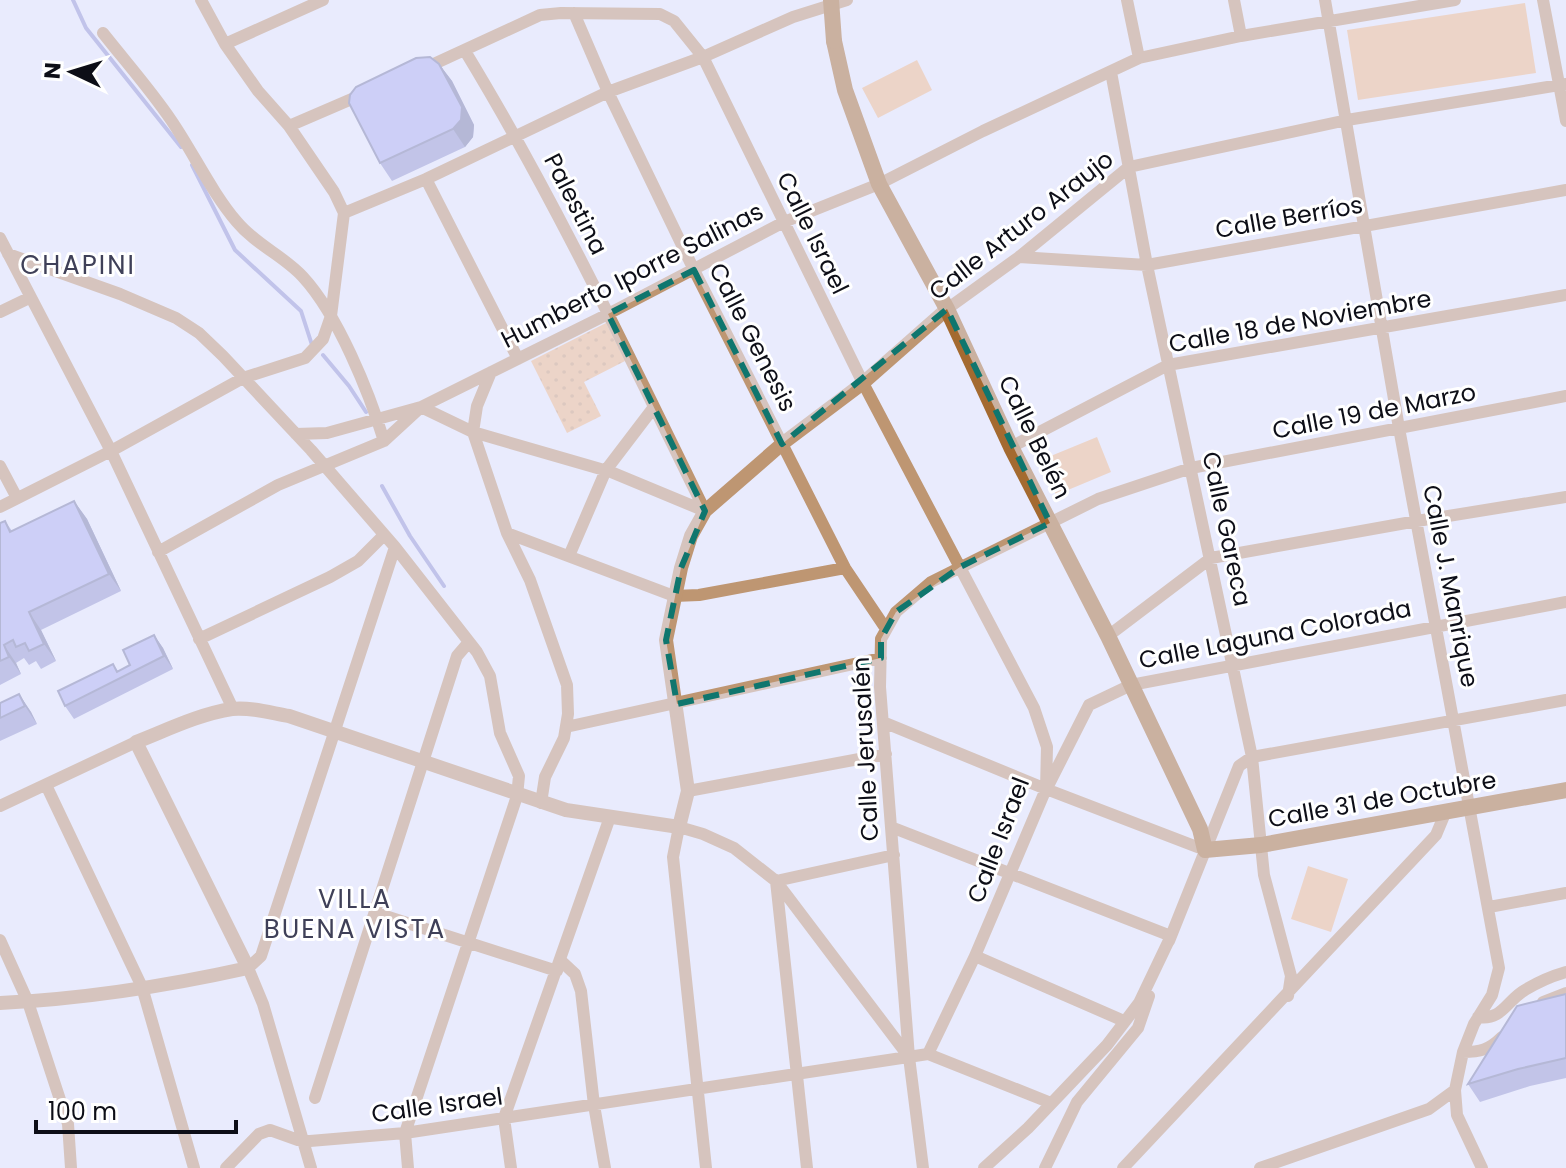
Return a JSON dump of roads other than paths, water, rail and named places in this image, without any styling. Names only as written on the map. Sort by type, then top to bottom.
[{"type":"main road","name":"Calle Belén","points":[[831,0],[834,41],[845,90],[879,184],[947,309],[1011,447],[1108,636],[1200,829],[1205,850]]},
{"type":"main road","name":"Calle 31 de Octubre","points":[[1205,850],[1261,845],[1566,790]]},
{"type":"street","points":[[0,507],[111,451],[243,378],[305,358],[323,339],[331,318],[344,213],[334,192],[289,126],[258,91],[225,44],[201,0]]},
{"type":"street","points":[[225,44],[323,0]]},
{"type":"street","points":[[344,213],[426,179],[608,92],[703,57],[793,17],[847,0]]},
{"type":"street","points":[[1127,0],[1139,58]]},
{"type":"street","points":[[1234,0],[1241,36]]},
{"type":"street","name":"Calle J. Manrique","points":[[1325,0],[1399,428],[1499,968],[1492,995],[1478,1017],[1463,1052],[1455,1090],[1457,1115],[1482,1168]]},
{"type":"street","name":"Humberto Iporre Salinas","points":[[158,552],[278,485],[384,441],[421,407],[784,222],[879,184],[1139,58],[1241,36],[1455,0]]},
{"type":"street","points":[[1543,0],[1563,85],[1566,121]]},
{"type":"street","points":[[406,76],[540,15],[574,13]]},
{"type":"street","name":"Calle Israel","points":[[226,1168],[259,1134],[270,1130],[303,1141],[405,1133],[928,1054],[975,956],[1046,789],[1047,747],[1034,708],[863,383],[703,57],[674,21],[660,14],[574,13]]},
{"type":"street","name":"Calle Genesis","points":[[574,13],[608,92],[782,444],[845,568],[886,629]]},
{"type":"street","points":[[103,33],[169,117],[237,222],[305,279],[344,340],[384,441]]},
{"type":"street","name":"Palestina","points":[[465,51],[515,134],[705,511]]},
{"type":"street","name":"Calle Gareca","points":[[1111,72],[1147,265],[1252,757],[1264,875],[1291,976],[1288,996]]},
{"type":"street","name":"Calle Arturo Araujo","points":[[688,791],[666,640],[674,596],[691,536],[705,511],[782,444],[863,383],[947,309],[1019,257],[1129,167],[1347,120],[1563,85]]},
{"type":"street","points":[[289,126],[377,89]]},
{"type":"street","points":[[426,179],[518,359]]},
{"type":"street","name":"Calle Berríos","points":[[1019,257],[1147,265],[1566,190]]},
{"type":"street","points":[[0,238],[111,451],[233,709]]},
{"type":"street","points":[[8,254],[120,294],[176,318],[199,333],[296,434],[395,547],[469,642],[490,676],[500,733],[519,776],[517,796],[405,1133],[408,1168]]},
{"type":"street","name":"Calle 18 de Noviembre","points":[[1011,447],[1168,365],[1566,295]]},
{"type":"street","points":[[0,312],[29,298]]},
{"type":"street","points":[[491,372],[477,406],[473,432],[507,533],[530,580],[567,685],[568,714],[564,738],[545,777],[541,803]]},
{"type":"street","name":"Calle 19 de Marzo","points":[[1191,468],[1566,396]]},
{"type":"street","points":[[296,434],[327,433],[421,407],[473,432],[606,470],[705,511]]},
{"type":"street","points":[[569,556],[606,470],[654,407]]},
{"type":"street","points":[[0,466],[17,498]]},
{"type":"street","name":"Calle Jerusalén","points":[[923,1168],[909,1057],[883,722],[881,639],[896,612],[931,582],[1098,499],[1191,468]]},
{"type":"street","points":[[1108,636],[1211,558],[1566,497]]},
{"type":"street","points":[[507,533],[674,596],[699,595],[845,568]]},
{"type":"street","points":[[199,639],[330,577],[358,561],[384,535]]},
{"type":"street","points":[[0,1003],[142,987],[248,968],[261,956],[395,547]]},
{"type":"street","name":"Calle Laguna Colorada","points":[[1046,789],[1089,705],[1131,685],[1233,663],[1566,602]]},
{"type":"street","points":[[315,1098],[457,656],[469,642]]},
{"type":"street","points":[[566,727],[881,658]]},
{"type":"street","points":[[1045,1168],[1077,1102],[1138,1028],[1239,766],[1252,757],[1566,700]]},
{"type":"street","points":[[0,806],[136,742],[194,719],[233,709],[253,709],[289,716],[517,796],[566,810],[679,827],[734,848],[776,881],[909,1057]]},
{"type":"street","points":[[883,722],[1205,850]]},
{"type":"street","points":[[136,742],[263,1004],[311,1168]]},
{"type":"street","points":[[706,1168],[695,1089],[673,857],[688,791],[886,754]]},
{"type":"street","points":[[46,785],[142,987],[194,1168]]},
{"type":"street","points":[[1123,1168],[1288,996],[1436,835],[1446,811]]},
{"type":"street","points":[[511,1168],[504,1118],[610,817]]},
{"type":"street","points":[[891,827],[1171,936]]},
{"type":"street","points":[[776,881],[894,855]]},
{"type":"street","points":[[776,881],[807,1168]]},
{"type":"street","points":[[1489,907],[1566,893]]},
{"type":"street","points":[[376,913],[467,942],[558,965],[575,974],[581,991],[594,1105],[605,1168]]},
{"type":"street","points":[[984,1168],[1107,1045],[1139,1003],[1171,936]]},
{"type":"street","points":[[0,940],[28,1002],[68,1124],[71,1168]]},
{"type":"street","points":[[975,956],[1124,1021]]},
{"type":"street","points":[[1478,1017],[1489,1019],[1496,1016],[1521,991],[1566,972]]},
{"type":"street","points":[[1529,1012],[1537,1005],[1566,993]]},
{"type":"street","points":[[1463,1052],[1481,1052],[1493,1047],[1511,1029]]},
{"type":"street","points":[[928,1054],[1051,1103]]},
{"type":"street","points":[[1260,1168],[1429,1109],[1455,1090]]},
{"type":"waterway","points":[[73,0],[86,28],[181,147]]},
{"type":"waterway","points":[[192,165],[235,250],[301,311],[312,345]]},
{"type":"waterway","points":[[323,355],[366,412]]},
{"type":"waterway","points":[[382,486],[410,536],[444,586]]},
{"type":"district","name":"CHAPINI","points":[[78,265]]},
{"type":"district","name":"VILLA BUENA VISTA","points":[[355,914]]}]
